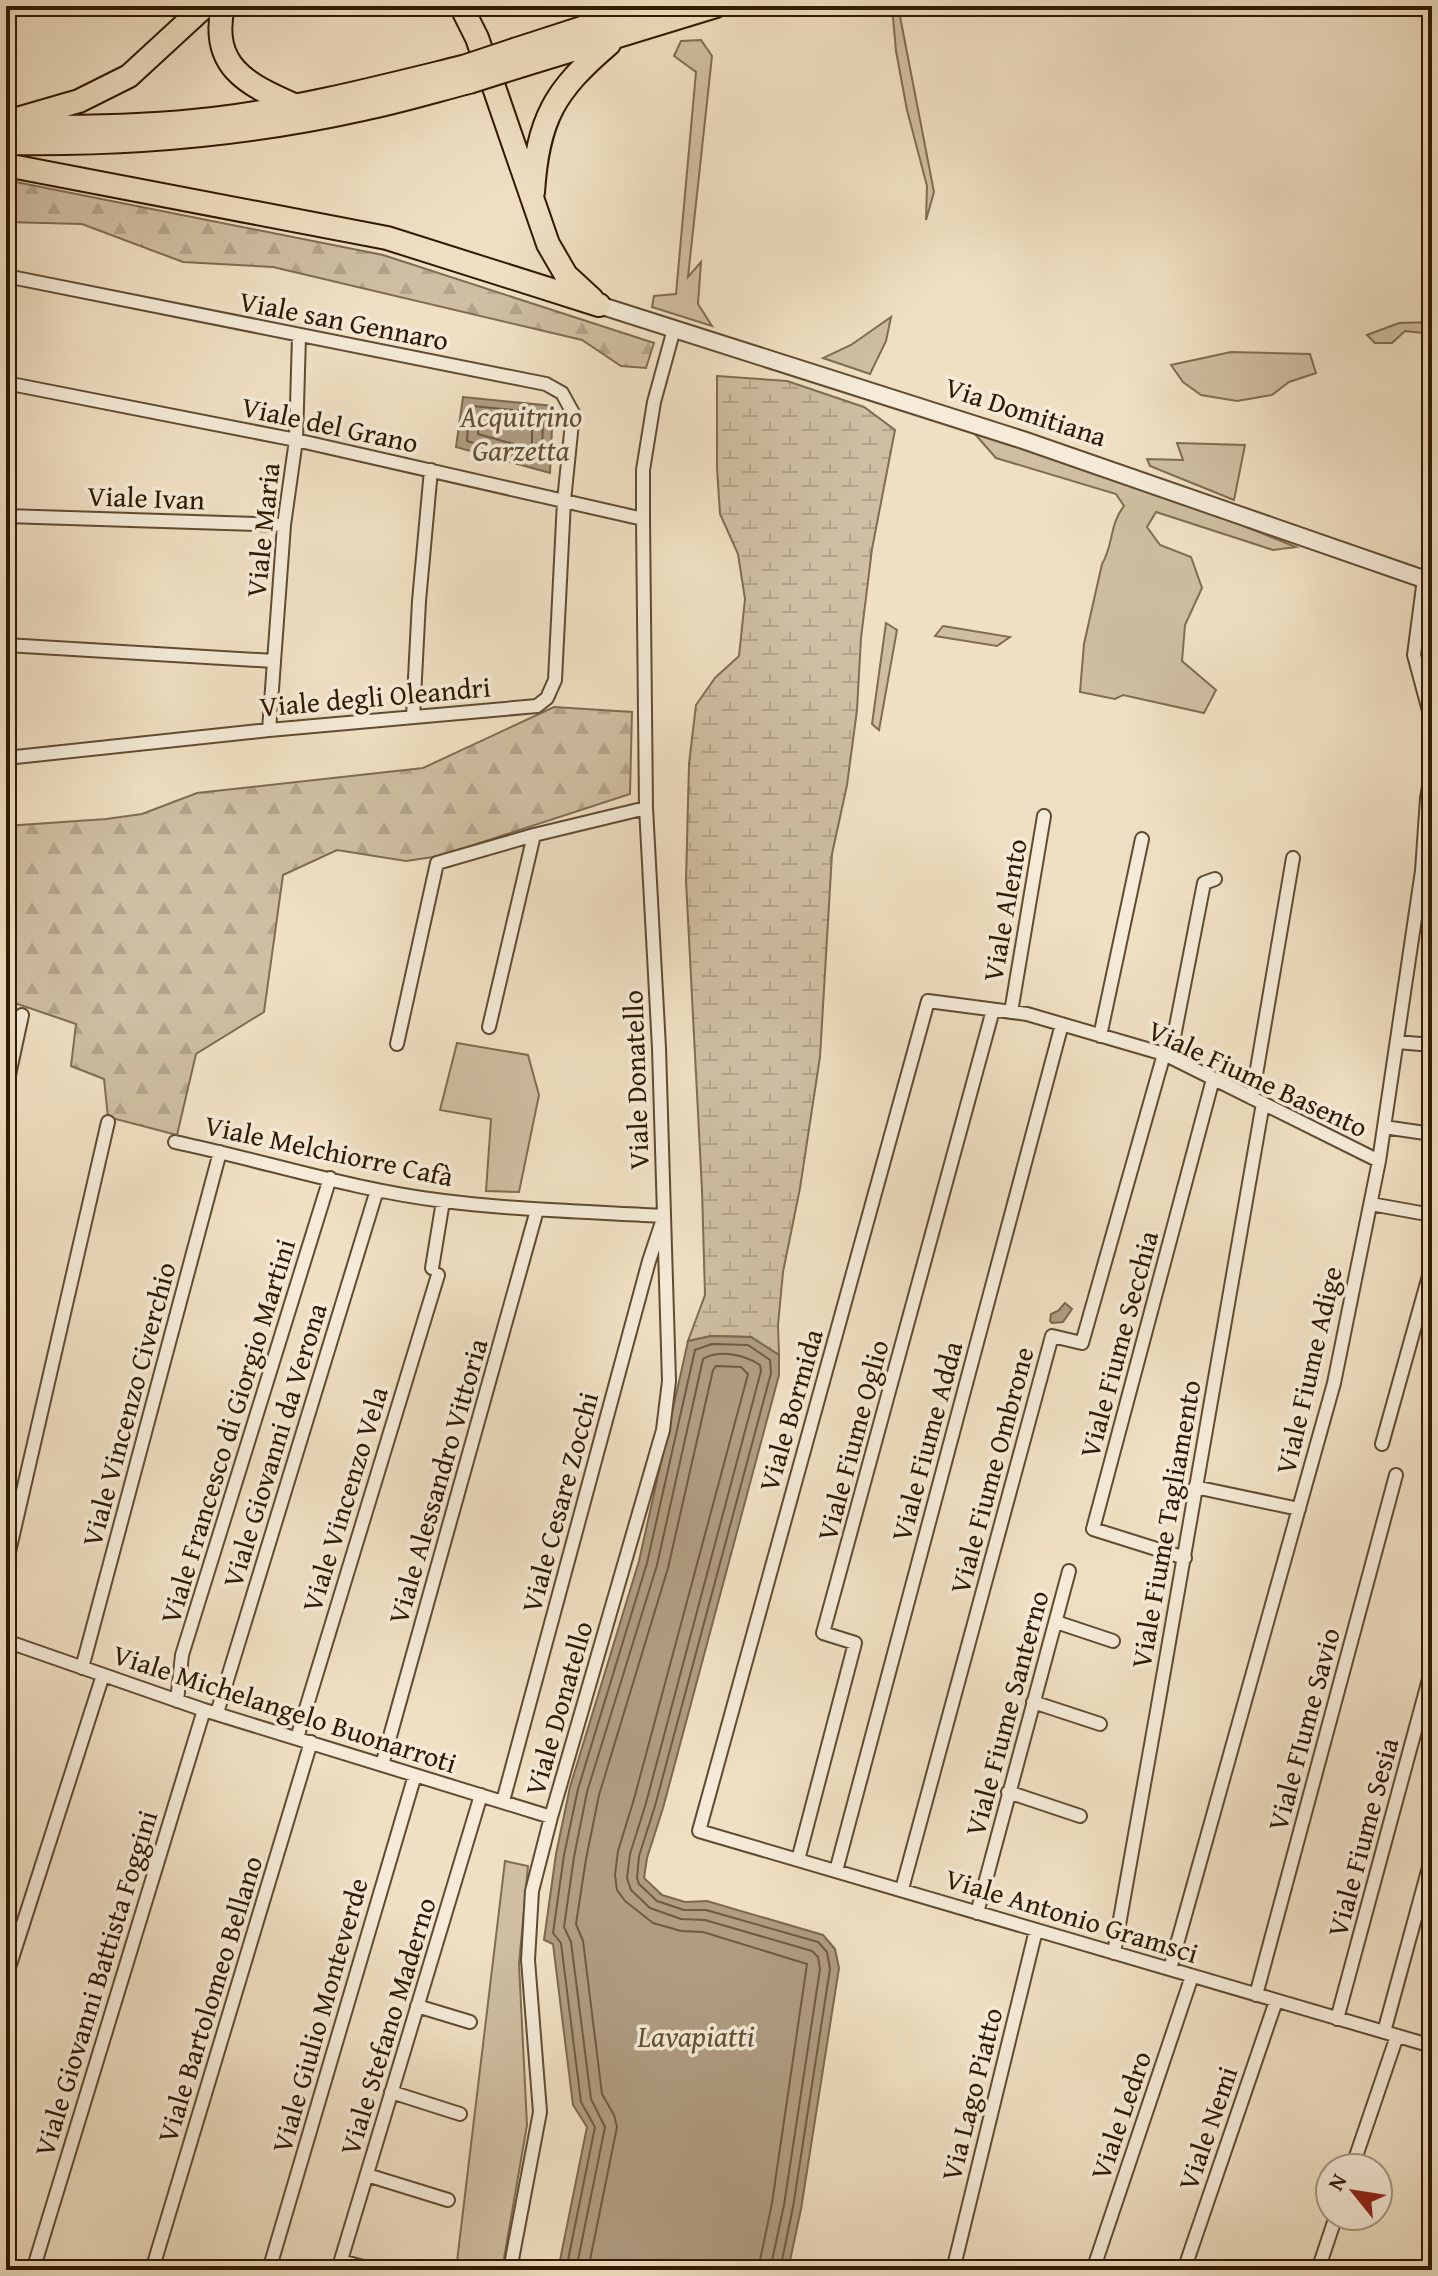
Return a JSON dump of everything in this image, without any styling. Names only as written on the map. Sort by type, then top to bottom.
[{"type":"highway","points":[[6,124],[79,101],[129,76],[205,6]]},
{"type":"highway","points":[[223,6],[219,26],[232,69],[245,81],[294,105]]},
{"type":"highway","points":[[461,6],[477,38],[548,244],[566,275],[599,305]]},
{"type":"highway","points":[[6,143],[116,142],[215,133],[363,109],[520,57],[650,6]]},
{"type":"highway","points":[[520,57],[615,39],[716,6]]},
{"type":"highway","points":[[533,205],[535,164],[542,129],[560,92],[615,39]]},
{"type":"highway","points":[[6,124],[67,128],[213,119],[466,74]]},
{"type":"highway","points":[[6,165],[387,238],[599,305]]},
{"type":"street","name":"Viale san Gennaro","points":[[6,276],[546,384],[562,393],[573,413],[564,501]]},
{"type":"street","name":"Via Domitiana","points":[[599,305],[1023,440],[1428,580]]},
{"type":"street","name":"Viale Donatello","points":[[510,2270],[540,2112],[528,1960],[532,1891],[663,1430],[669,1381],[659,1048],[646,808],[643,470],[652,416],[674,329]]},
{"type":"street","name":"Viale Maria","points":[[269,730],[284,525],[296,440],[299,336]]},
{"type":"street","name":"Viale del Grano","points":[[6,383],[296,440],[643,519]]},
{"type":"street","points":[[413,717],[419,601],[431,470]]},
{"type":"street","name":"Viale degli Oleandri","points":[[6,758],[537,706],[547,698],[555,680],[564,501]]},
{"type":"street","name":"Viale Ivan","points":[[6,516],[284,525]]},
{"type":"street","points":[[1428,580],[1414,655],[1432,722]]},
{"type":"street","points":[[6,645],[274,661]]},
{"type":"street","name":"Viale Fiume Adige","points":[[1170,1969],[1334,1383],[1379,1161],[1427,872],[1432,770]]},
{"type":"street","points":[[397,1044],[437,863],[646,808]]},
{"type":"street","name":"Viale Alento","points":[[1011,1012],[1044,816]]},
{"type":"street","points":[[489,1027],[534,835]]},
{"type":"street","points":[[1100,1036],[1142,839]]},
{"type":"street","name":"Viale Fiume Tagliamento","points":[[1114,1953],[1185,1558],[1258,1101],[1293,858]]},
{"type":"street","points":[[1167,1056],[1204,883],[1215,879]]},
{"type":"street","name":"Viale Fiume Basento","points":[[928,1001],[1011,1012],[1167,1056],[1379,1161]]},
{"type":"street","name":"Viale Bormida","points":[[699,1831],[928,1001]]},
{"type":"street","name":"Viale Fiume Oglio","points":[[798,1860],[855,1643],[823,1633],[993,1010]]},
{"type":"street","points":[[6,1089],[22,1015]]},
{"type":"street","name":"Viale Fiume Adda","points":[[836,1871],[1062,1024]]},
{"type":"street","points":[[1397,1042],[1432,1045]]},
{"type":"street","name":"Viale Fiume Ombrone","points":[[902,1889],[1052,1336],[1082,1343],[1167,1056]]},
{"type":"street","name":"Viale Fiume Secchia","points":[[1185,1558],[1093,1529],[1213,1079]]},
{"type":"street","points":[[6,1565],[108,1122]]},
{"type":"street","points":[[1384,1127],[1432,1134]]},
{"type":"street","name":"Viale Melchiorre Cafà","points":[[175,1142],[377,1190],[443,1201],[537,1210],[664,1216]]},
{"type":"street","name":"Viale Vincenzo Civerchio","points":[[82,1668],[220,1152]]},
{"type":"street","name":"Viale Francesco di Giorgio Martini","points":[[177,1701],[182,1655],[330,1178]]},
{"type":"street","name":"Viale Giovanni da Verona","points":[[211,1712],[377,1190]]},
{"type":"street","name":"Viale Vincenzo Vela","points":[[297,1738],[435,1271],[443,1201]]},
{"type":"street","points":[[1371,1204],[1432,1215]]},
{"type":"street","name":"Viale Alessandro Vittoria","points":[[382,1765],[537,1210]]},
{"type":"street","name":"Viale Cesare Zocchi","points":[[503,1801],[649,1261],[664,1216]]},
{"type":"street","points":[[1382,1444],[1432,1265]]},
{"type":"street","name":"Viale FIume Savio","points":[[1256,1995],[1396,1475]]},
{"type":"street","points":[[1195,1487],[1299,1509]]},
{"type":"street","name":"Viale Fiume Santerno","points":[[977,1913],[1069,1571]]},
{"type":"street","points":[[1056,1622],[1113,1641]]},
{"type":"street","points":[[6,1663],[9,1642]]},
{"type":"street","name":"Viale Michelangelo Buonarroti","points":[[9,1642],[211,1712],[551,1817]]},
{"type":"street","name":"Viale Fiume Sesia","points":[[1337,2019],[1432,1668]]},
{"type":"street","points":[[6,1977],[103,1675]]},
{"type":"street","points":[[1033,1702],[1100,1724]]},
{"type":"street","name":"Viale Giovanni Battista Foggini","points":[[33,2270],[211,1712]]},
{"type":"street","name":"Viale Bartolomeo Bellano","points":[[152,2270],[311,1742]]},
{"type":"street","name":"Viale Giulio Monteverde","points":[[269,2270],[415,1775]]},
{"type":"street","points":[[1008,1792],[1080,1816]]},
{"type":"street","name":"Viale Stefano Maderno","points":[[340,2265],[481,1795]]},
{"type":"street","name":"Viale Antonio Gramsci","points":[[699,1831],[1432,2046]]},
{"type":"street","points":[[1357,2152],[1390,2034],[1432,1856]]},
{"type":"street","name":"Via Lago Piatto","points":[[953,2270],[1036,1930]]},
{"type":"street","name":"Viale Ledro","points":[[1093,2270],[1192,1976]]},
{"type":"street","name":"Viale Nemi","points":[[1184,2270],[1276,2001]]},
{"type":"street","points":[[417,2006],[470,2022]]},
{"type":"street","points":[[391,2092],[460,2114]]},
{"type":"street","points":[[367,2175],[448,2200]]},
{"type":"street","points":[[1318,2270],[1331,2232]]},
{"type":"street","points":[[340,2265],[374,2270]]},
{"type":"green space","points":[[892,6],[898,6],[934,192],[926,220],[927,186],[907,110],[896,51]]},
{"type":"green space","points":[[701,40],[712,56],[688,277],[701,262],[698,304],[712,326],[652,307],[654,296],[676,294],[696,72],[674,56],[681,41]]},
{"type":"green space","points":[[6,180],[383,255],[654,343],[646,368],[621,366],[582,340],[273,267],[183,262],[82,224],[6,222]]},
{"type":"green space","points":[[891,317],[886,341],[870,374],[823,358],[851,345]]},
{"type":"green space","points":[[1432,322],[1432,334],[1405,331],[1392,343],[1375,343],[1367,335],[1399,323]]},
{"type":"green space","points":[[1231,352],[1310,354],[1316,373],[1289,382],[1272,395],[1237,401],[1201,395],[1183,382],[1171,365]]},
{"type":"green space","points":[[717,376],[787,381],[864,407],[895,430],[872,549],[861,638],[857,710],[847,785],[832,854],[820,1057],[800,1188],[783,1272],[778,1325],[779,1355],[751,1337],[711,1336],[688,1341],[705,1295],[686,881],[689,764],[696,705],[715,678],[739,656],[745,599],[738,554],[720,514]]},
{"type":"green space","points":[[974,433],[1186,503],[1296,547],[1273,550],[1156,512],[1147,527],[1160,545],[1191,557],[1202,588],[1185,625],[1182,661],[1216,690],[1204,713],[1123,695],[1115,699],[1080,692],[1084,644],[1102,564],[1116,520],[1124,506],[1116,494],[996,458]]},
{"type":"green space","points":[[1177,443],[1245,445],[1234,500],[1150,466],[1147,459],[1183,460]]},
{"type":"green space","points":[[886,623],[897,630],[879,730],[872,724]]},
{"type":"green space","points":[[943,626],[1010,637],[997,646],[935,636]]},
{"type":"green space","points":[[554,707],[632,712],[630,794],[440,856],[406,861],[337,850],[283,875],[264,1012],[196,1054],[177,1135],[108,1117],[104,1079],[71,1066],[76,1024],[6,1000],[10,973],[6,971],[6,826],[142,814],[197,793],[423,768]]},
{"type":"green space","points":[[457,1043],[528,1055],[539,1095],[519,1192],[486,1191],[491,1119],[440,1110]]},
{"type":"green space","points":[[505,1861],[528,1866],[519,1964],[527,2125],[502,2270],[456,2270]]},
{"type":"water","name":"Acquitrino Garzetta","points":[[463,397],[553,406],[550,473],[456,447]]},
{"type":"water","points":[[1065,1303],[1072,1309],[1063,1322],[1052,1323],[1051,1314]]},
{"type":"water","name":"Lavapiatti","points":[[711,1336],[751,1337],[779,1355],[779,1375],[644,1878],[662,1895],[685,1902],[707,1901],[823,1935],[835,1949],[839,1968],[801,2209],[788,2270],[558,2270],[587,2127],[573,2105],[553,1944],[544,1940],[556,1854],[570,1787],[639,1561],[688,1341]]}]
